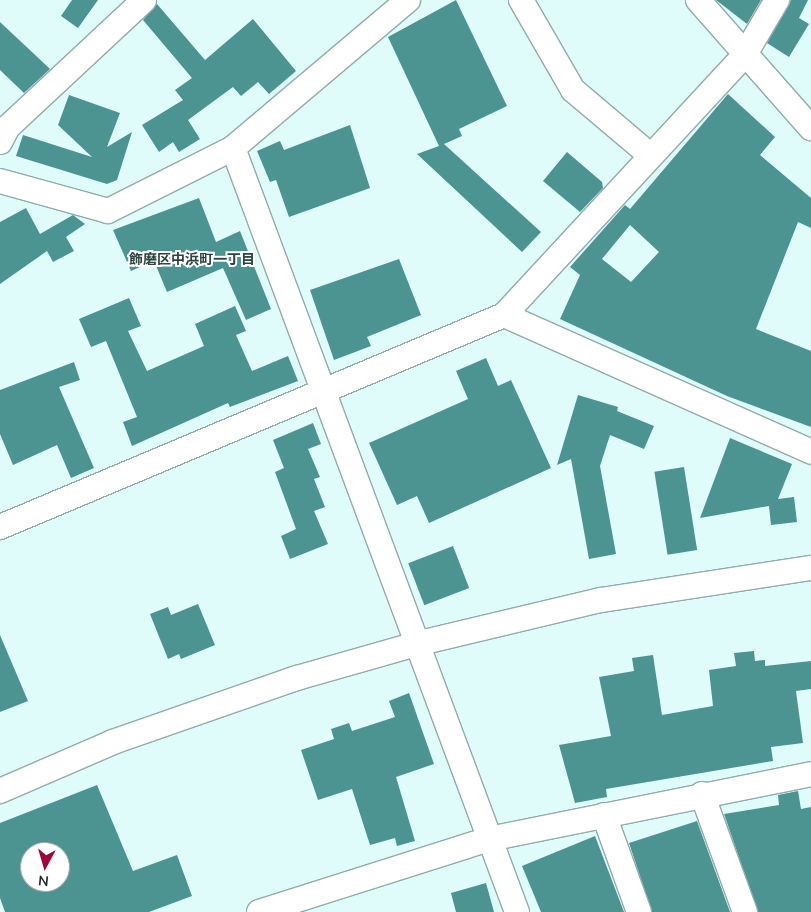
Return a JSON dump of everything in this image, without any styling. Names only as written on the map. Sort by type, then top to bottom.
[{"type":"street","points":[[0,142],[8,127],[144,0]]},
{"type":"street","points":[[0,181],[108,211],[233,148],[408,0]]},
{"type":"street","points":[[521,0],[573,90],[651,156]]},
{"type":"street","points":[[698,0],[744,56],[811,128]]},
{"type":"street","points":[[0,527],[504,315],[744,56],[777,0]]},
{"type":"street","points":[[233,148],[325,390],[416,644],[517,912]]},
{"type":"street","points":[[504,315],[811,452]]},
{"type":"street","points":[[0,791],[122,739],[297,678],[416,644],[601,600],[811,568]]},
{"type":"street","points":[[260,912],[489,839],[702,794],[811,774]]},
{"type":"street","points":[[702,794],[745,912]]},
{"type":"street","points":[[604,815],[639,912]]},
{"type":"building","points":[[72,0],[98,0],[78,28],[61,16]]},
{"type":"building","points":[[456,0],[507,106],[459,129],[462,136],[444,144],[541,232],[522,252],[417,154],[439,146],[388,37]]},
{"type":"building","points":[[716,0],[761,0],[747,24]]},
{"type":"building","points":[[791,0],[808,0],[799,18],[809,24],[789,57],[767,43]]},
{"type":"building","points":[[157,4],[205,60],[253,19],[296,71],[269,94],[258,82],[241,96],[233,87],[188,120],[200,139],[179,152],[173,142],[159,152],[142,125],[183,100],[175,90],[192,78],[143,20]]},
{"type":"building","points":[[0,22],[50,69],[24,93],[0,70]]},
{"type":"building","points":[[728,94],[775,137],[760,155],[811,198],[811,228],[798,222],[756,329],[811,351],[811,427],[727,396],[560,319],[580,275],[570,267],[625,205],[630,209]],"holes":[[[630,225],[659,252],[631,282],[602,259]]]},
{"type":"building","points":[[69,95],[120,113],[107,147],[132,132],[117,180],[107,184],[16,156],[23,135],[92,157],[58,125]]},
{"type":"building","points":[[350,125],[370,188],[289,217],[276,180],[270,182],[257,151],[280,141],[284,150]]},
{"type":"building","points":[[567,152],[602,182],[603,188],[580,212],[543,181]]},
{"type":"building","points":[[199,198],[216,242],[240,231],[271,309],[246,320],[223,268],[167,292],[154,261],[131,271],[113,230]]},
{"type":"building","points":[[26,208],[40,234],[73,215],[85,224],[66,237],[74,251],[53,262],[47,251],[0,284],[0,222]]},
{"type":"building","points":[[399,259],[421,315],[367,337],[371,346],[334,360],[310,290]]},
{"type":"building","points":[[129,298],[141,326],[128,331],[147,371],[204,346],[195,324],[235,306],[246,331],[236,335],[252,371],[288,356],[298,381],[230,407],[228,403],[132,446],[123,422],[137,417],[106,341],[91,347],[79,319]]},
{"type":"building","points":[[486,358],[498,386],[511,380],[551,468],[429,523],[417,496],[397,505],[369,443],[468,399],[456,371]]},
{"type":"building","points":[[74,362],[80,380],[59,387],[94,468],[71,478],[57,445],[13,465],[0,434],[0,390]]},
{"type":"building","points":[[578,395],[618,407],[617,411],[654,426],[644,449],[610,435],[600,466],[616,554],[589,559],[571,459],[557,465]]},
{"type":"building","points":[[313,423],[321,444],[308,449],[320,477],[314,479],[325,507],[314,511],[328,544],[290,559],[281,536],[296,529],[275,472],[284,468],[273,440]]},
{"type":"building","points":[[730,438],[792,464],[778,499],[794,497],[797,522],[771,525],[769,506],[700,518]]},
{"type":"building","points":[[684,467],[697,550],[668,555],[654,472]]},
{"type":"building","points":[[453,546],[469,588],[424,605],[408,563]]},
{"type":"building","points":[[198,604],[215,645],[181,659],[179,654],[168,659],[150,614],[168,607],[171,615]]},
{"type":"building","points":[[0,635],[28,701],[0,712]]},
{"type":"building","points":[[754,651],[755,661],[765,660],[765,666],[811,661],[811,689],[796,691],[803,743],[771,747],[773,761],[606,789],[607,797],[575,803],[559,745],[611,736],[599,677],[634,671],[632,658],[653,655],[662,715],[713,706],[709,670],[736,666],[734,653]]},
{"type":"building","points":[[409,693],[434,764],[396,777],[415,841],[397,846],[395,838],[370,845],[352,789],[318,800],[301,750],[334,739],[331,729],[349,723],[352,731],[395,717],[389,701]]},
{"type":"building","points":[[97,785],[133,871],[177,855],[192,896],[149,912],[5,912],[0,898],[0,823]]},
{"type":"building","points":[[798,791],[801,809],[811,807],[811,912],[758,912],[724,814],[779,805],[778,795]]},
{"type":"building","points":[[697,821],[730,912],[652,912],[629,843]]},
{"type":"building","points":[[595,836],[624,912],[541,912],[522,866]]},
{"type":"building","points":[[486,883],[494,912],[456,912],[451,893]]},
{"type":"district","name":"飾磨区中浜町一丁目","points":[[192,259]]}]
